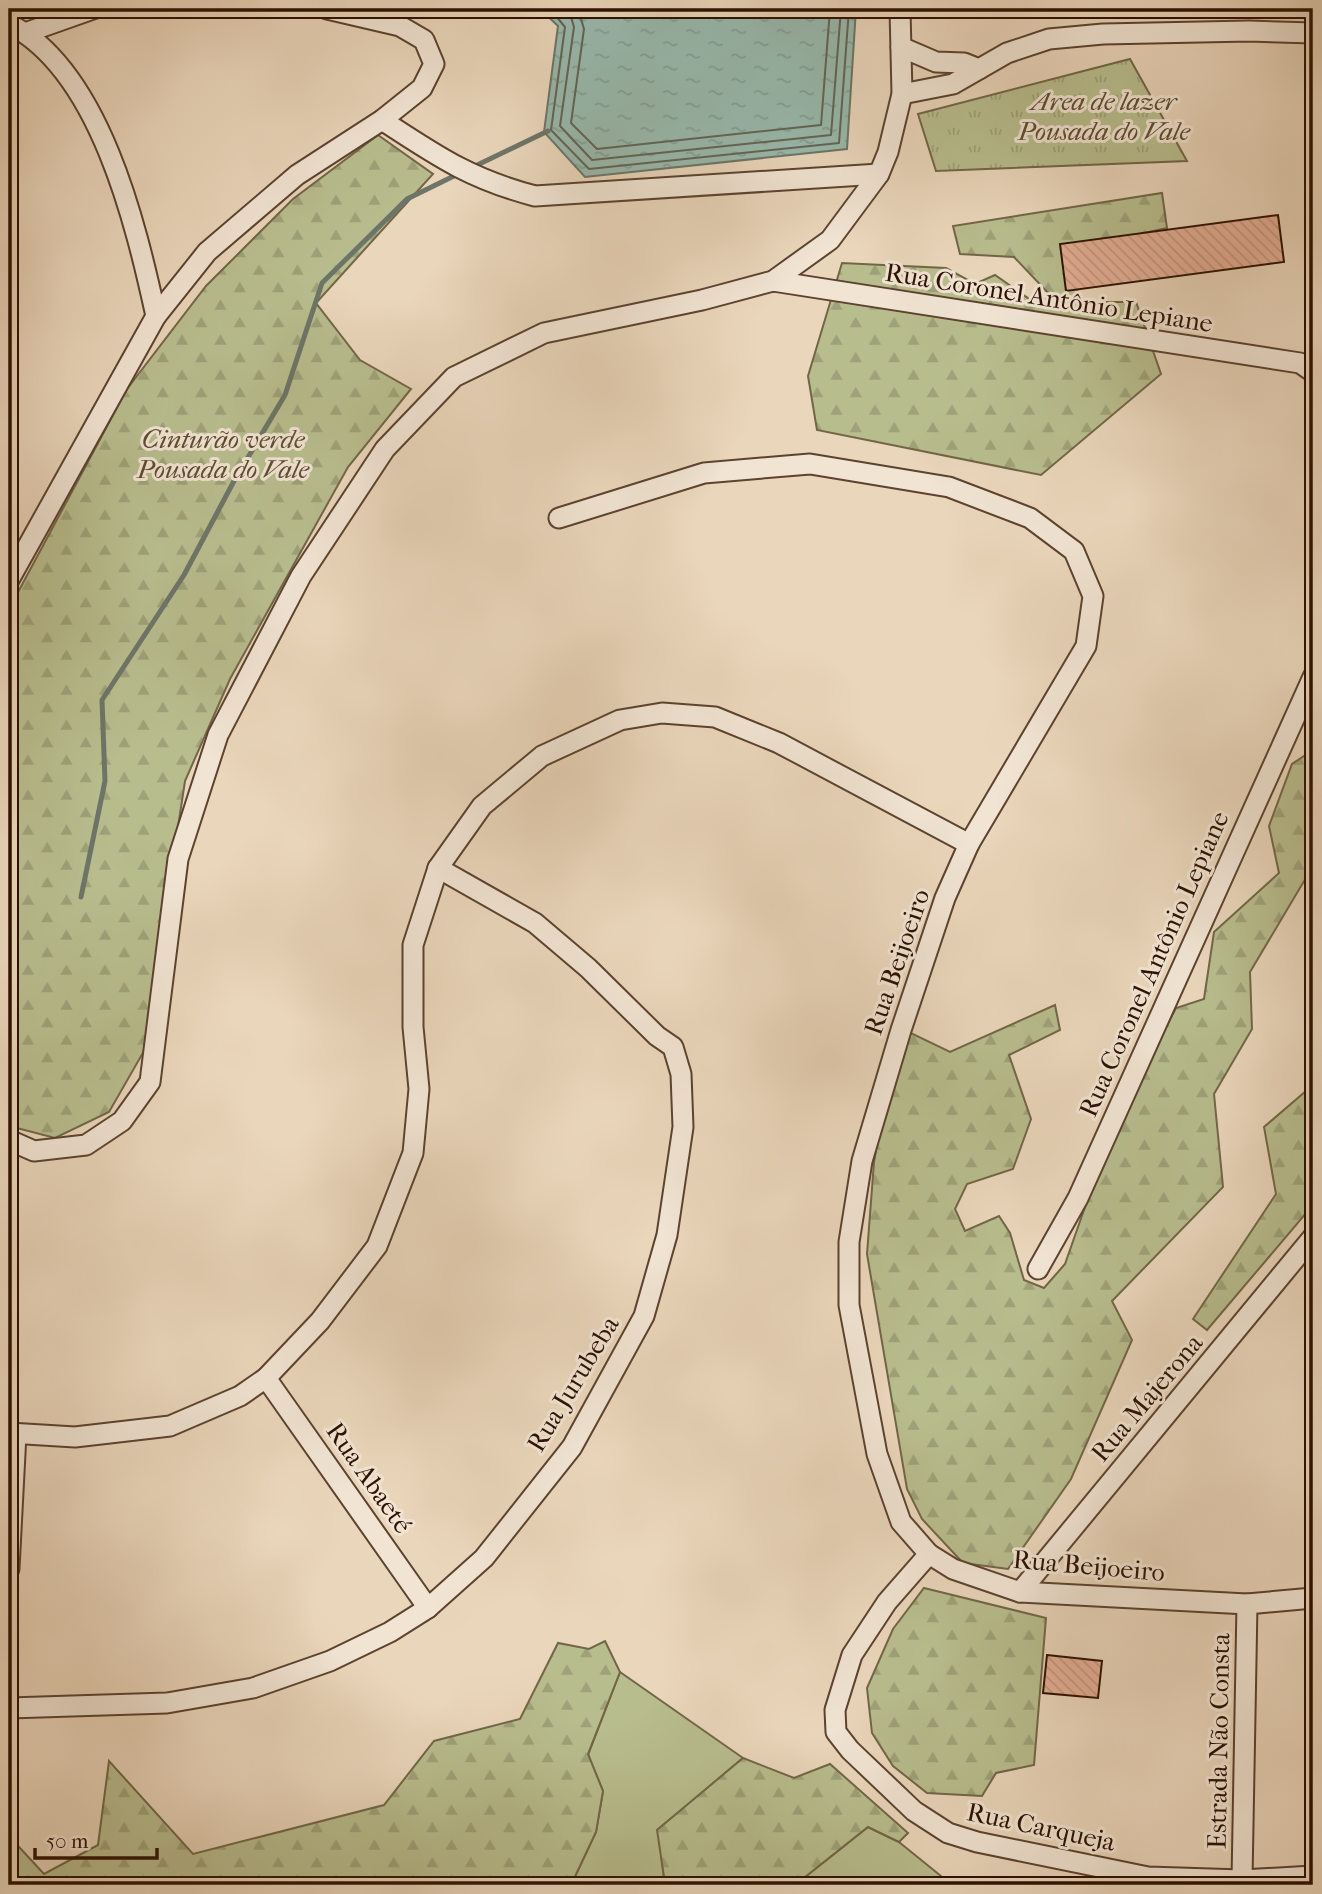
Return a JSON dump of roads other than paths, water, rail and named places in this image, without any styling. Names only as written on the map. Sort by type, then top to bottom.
[{"type":"street","points":[[17,29],[93,9]]},
{"type":"street","points":[[9,580],[156,316],[207,252],[297,176],[382,120],[422,88],[434,64],[424,40],[400,26],[327,9]]},
{"type":"street","points":[[9,1140],[34,1151],[86,1145],[122,1121],[150,1082],[178,859],[218,735],[302,576],[385,449],[454,377],[544,333],[702,300],[773,281],[830,240],[879,174],[888,152],[902,94],[900,9]]},
{"type":"street","points":[[17,29],[55,62],[90,113],[117,170],[139,238],[156,316]]},
{"type":"street","points":[[902,94],[953,83],[1007,52],[1049,39],[1103,34],[1249,31],[1313,33]]},
{"type":"street","points":[[901,47],[936,62],[964,63],[979,69]]},
{"type":"street","points":[[382,120],[451,165],[490,184],[534,196],[879,174]]},
{"type":"street","name":"Rua Coronel Antônio Lepiane","points":[[773,281],[1300,363],[1313,372]]},
{"type":"street","name":"Rua Beijoeiro","points":[[559,518],[704,473],[810,464],[949,487],[1030,518],[1074,551],[1093,596],[1086,646],[969,844],[945,898],[901,1030],[862,1161],[849,1242],[849,1305],[877,1454],[901,1522],[929,1554],[953,1569],[1020,1592],[1247,1604],[1313,1598]]},
{"type":"street","name":"Rua Coronel Antônio Lepiane","points":[[1038,1269],[1078,1198],[1313,677]]},
{"type":"street","points":[[9,1569],[12,1434],[75,1437],[170,1426],[240,1396],[266,1378],[320,1321],[377,1245],[413,1153],[419,1089],[413,1027],[413,944],[438,868],[482,806],[542,757],[620,720],[662,713],[715,717],[745,727],[969,844]]},
{"type":"street","name":"Rua Jurubeba","points":[[9,1708],[167,1703],[253,1688],[330,1661],[390,1632],[428,1608],[484,1558],[572,1447],[644,1316],[667,1235],[682,1127],[681,1074],[673,1047],[657,1036],[588,968],[535,923],[438,868]]},
{"type":"street","name":"Rua Majerona","points":[[1020,1592],[1313,1237]]},
{"type":"street","name":"Rua Abaeté","points":[[266,1378],[428,1608]]},
{"type":"street","name":"Rua Carqueja","points":[[929,1554],[887,1602],[852,1655],[835,1710],[836,1732],[866,1767],[914,1811],[948,1833],[977,1842],[1148,1877],[1242,1880],[1313,1877]]},
{"type":"street","name":"Estrada Não Consta","points":[[1242,1880],[1247,1604]]},
{"type":"water","points":[[540,9],[856,9],[847,149],[585,177],[544,132],[558,26]]},
{"type":"waterway","points":[[471,168],[548,131]]},
{"type":"waterway","points":[[81,897],[105,781],[102,700],[184,575],[234,481],[285,395],[322,283],[407,199],[460,173]]},
{"type":"park label","name":"Area de lazer Pousada do Vale","points":[[1104,116]]},
{"type":"park label","name":"Cinturão verde Pousada do Vale","points":[[223,454]]}]
